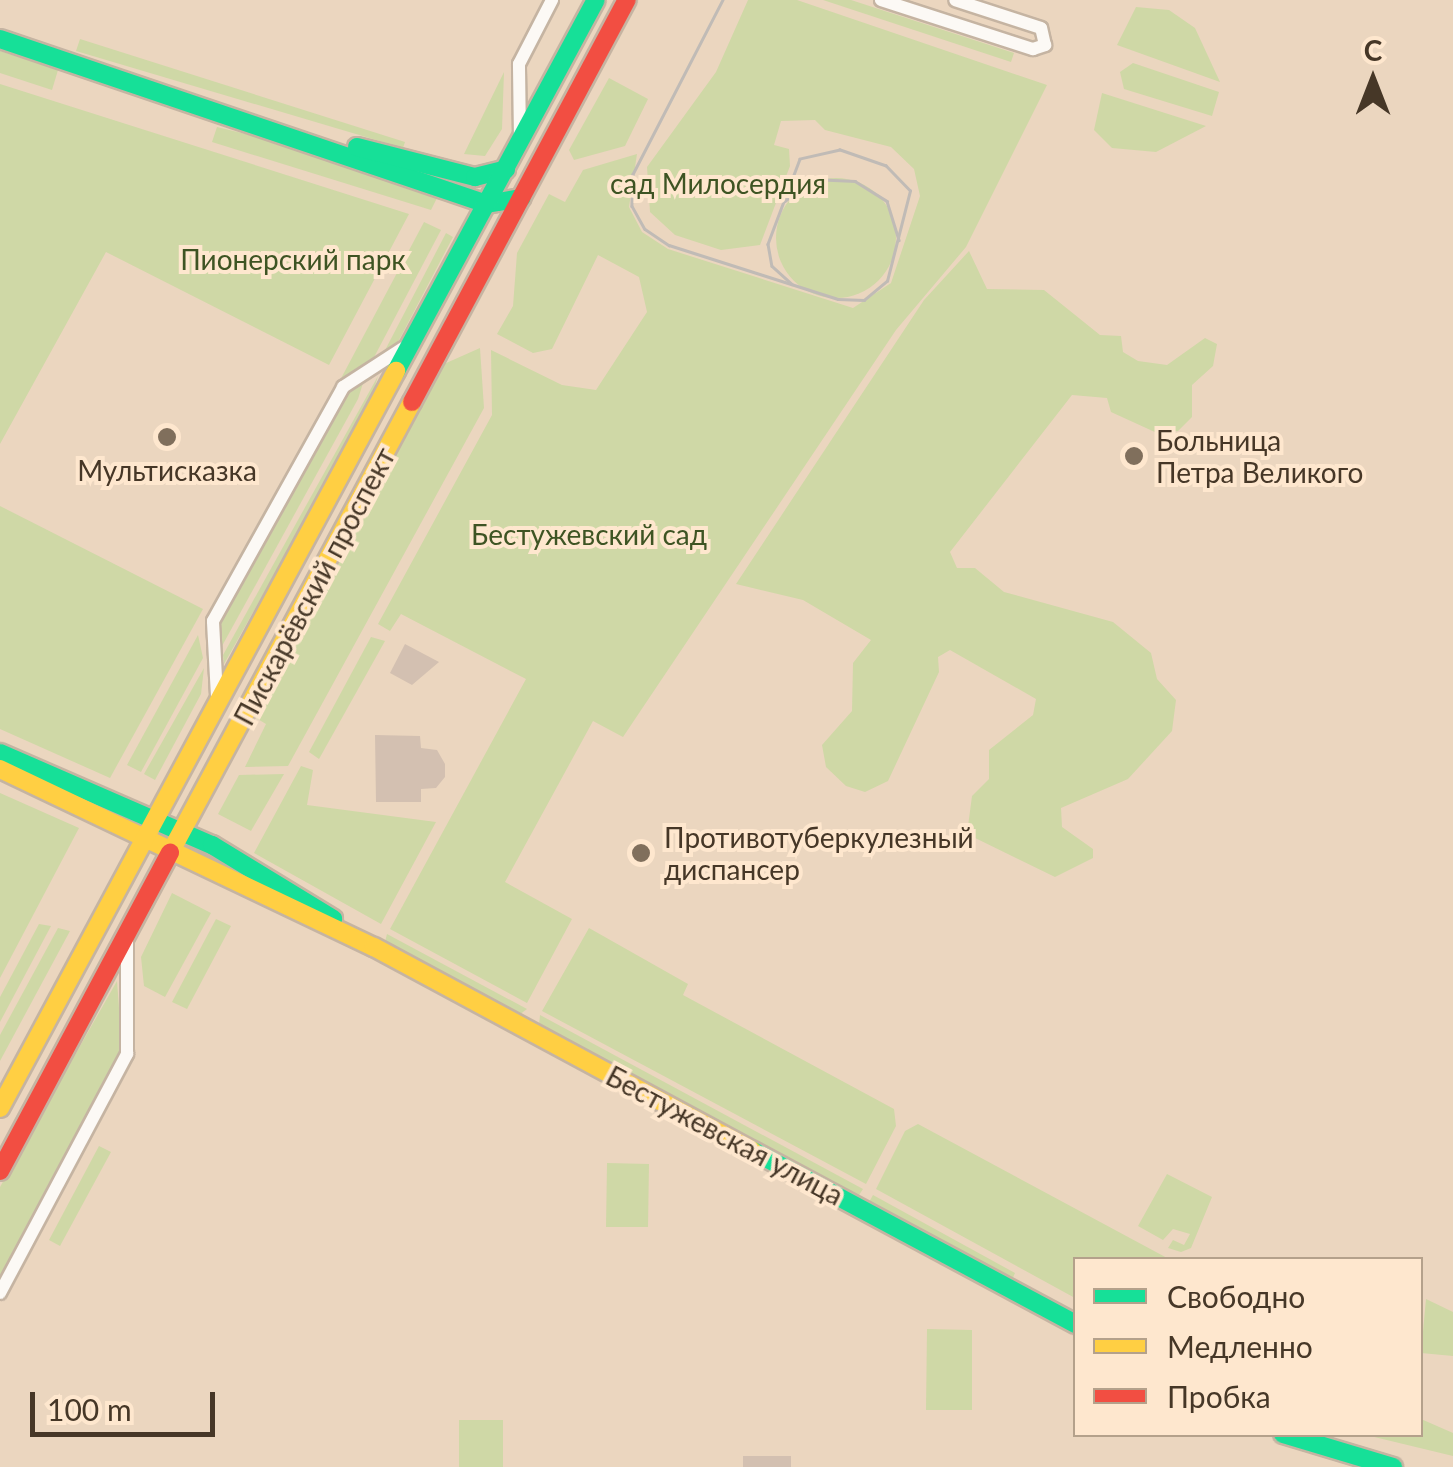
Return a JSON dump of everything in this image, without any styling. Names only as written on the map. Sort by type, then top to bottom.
[{"type":"main road","name":"Пискарёвский проспект","points":[[0,1108],[596,0]]},
{"type":"main road","name":"Пискарёвский проспект","points":[[0,1172],[627,0]]},
{"type":"main road","points":[[0,39],[304,136],[487,204],[521,198]]},
{"type":"main road","points":[[304,136],[474,177],[506,168]]},
{"type":"main road","name":"Бестужевская улица","points":[[0,753],[155,819],[284,884],[374,946]]},
{"type":"main road","name":"Бестужевская улица","points":[[0,769],[374,946],[1073,1322]]},
{"type":"main road","points":[[1294,1437],[1393,1467]]},
{"type":"street","points":[[520,142],[518,64],[552,0]]},
{"type":"street","points":[[881,0],[1033,49],[1045,46],[1041,28],[955,0]]},
{"type":"street","points":[[218,702],[213,620],[343,387],[413,340]]},
{"type":"street","points":[[0,1293],[128,1054],[126,938]]},
{"type":"green space","name":"Бестужевский сад","points":[[748,0],[797,0],[1047,85],[966,247],[896,330],[623,737],[593,721],[505,882],[572,919],[527,1003],[390,929],[526,679],[401,614],[390,631],[378,624],[492,415],[491,350],[562,385],[596,390],[647,312],[639,277],[598,255],[552,349],[533,353],[497,334],[513,306],[517,253],[549,194],[565,202],[583,170],[637,154],[629,207],[642,232],[668,249],[853,308],[891,283],[920,196],[914,169],[891,147],[825,130],[815,120],[781,121],[774,145],[789,149],[790,166],[760,245],[721,250],[675,235],[650,212],[647,167],[716,72]]},
{"type":"green space","points":[[823,0],[851,0],[1014,53],[1011,62]]},
{"type":"green space","points":[[1136,7],[1169,10],[1195,28],[1220,82],[1117,45]]},
{"type":"green space","points":[[80,39],[405,142],[403,148],[76,51]]},
{"type":"green space","points":[[0,51],[58,70],[52,90],[0,73]]},
{"type":"green space","points":[[1133,63],[1219,92],[1212,116],[1124,89],[1120,72]]},
{"type":"green space","points":[[504,72],[502,129],[485,156],[464,154]]},
{"type":"green space","points":[[609,78],[648,99],[625,146],[574,160],[569,150]]},
{"type":"green space","name":"Пионерский парк","points":[[0,84],[409,214],[329,365],[106,252],[0,444]]},
{"type":"green space","points":[[1102,93],[1206,126],[1156,152],[1112,148],[1094,130]]},
{"type":"green space","points":[[217,127],[299,147],[437,198],[431,210],[212,142]]},
{"type":"green space","name":"сад Милосердия","points":[[836,178],[859,183],[878,196],[891,215],[896,238],[891,261],[878,280],[859,293],[836,298],[813,293],[794,280],[781,261],[776,238],[781,215],[794,196],[813,183]]},
{"type":"green space","points":[[424,222],[441,230],[371,363],[337,386]]},
{"type":"green space","points":[[446,233],[453,237],[399,340],[381,358]]},
{"type":"green space","points":[[969,251],[987,289],[1044,290],[1100,335],[1121,336],[1123,352],[1138,361],[1167,365],[1205,338],[1217,344],[1213,366],[1192,385],[1192,417],[1178,431],[1157,433],[1111,412],[1107,398],[1072,395],[950,552],[957,568],[975,568],[1004,592],[1113,622],[1151,653],[1157,679],[1176,700],[1172,731],[1128,779],[1061,808],[1062,827],[1093,849],[1093,858],[1055,877],[967,834],[972,796],[989,779],[989,750],[1033,715],[1036,699],[950,650],[938,657],[939,672],[888,781],[865,792],[846,786],[826,767],[822,745],[852,711],[853,663],[871,640],[803,600],[736,584],[924,300]]},
{"type":"green space","points":[[480,348],[484,408],[288,766],[245,767],[266,724],[256,718],[444,364]]},
{"type":"green space","points":[[378,376],[369,406],[224,664],[223,655]]},
{"type":"green space","points":[[363,383],[358,399],[222,646],[219,621],[349,392]]},
{"type":"green space","points":[[0,506],[203,609],[110,778],[0,729]]},
{"type":"green space","points":[[198,635],[203,658],[141,772],[127,765]]},
{"type":"green space","points":[[371,637],[385,641],[319,759],[309,752]]},
{"type":"green space","points":[[204,668],[201,694],[155,780],[144,774]]},
{"type":"green space","points":[[301,766],[313,770],[307,805],[436,822],[381,924],[254,853]]},
{"type":"green space","points":[[284,774],[251,831],[218,814],[239,775]]},
{"type":"green space","points":[[0,793],[79,828],[0,978]]},
{"type":"green space","points":[[172,893],[211,913],[165,997],[144,986],[141,957]]},
{"type":"green space","points":[[216,919],[231,926],[187,1009],[172,1002]]},
{"type":"green space","points":[[39,924],[51,926],[0,1022],[0,997]]},
{"type":"green space","points":[[58,928],[70,931],[0,1061],[0,1035]]},
{"type":"green space","points":[[589,928],[688,984],[683,995],[894,1109],[896,1126],[866,1184],[542,1011]]},
{"type":"green space","points":[[387,934],[527,1009],[519,1015],[385,942]]},
{"type":"green space","points":[[117,981],[122,1047],[0,1277],[0,1187]]},
{"type":"green space","points":[[540,1015],[863,1189],[857,1198],[539,1025]]},
{"type":"green space","points":[[918,1124],[1165,1257],[1073,1257],[1073,1297],[876,1189],[905,1131]]},
{"type":"green space","points":[[99,1146],[111,1152],[60,1246],[49,1240]]},
{"type":"green space","points":[[607,1163],[649,1164],[648,1227],[606,1227]]},
{"type":"green space","points":[[1167,1174],[1212,1197],[1191,1248],[1181,1252],[1168,1248],[1173,1240],[1184,1245],[1190,1234],[1173,1229],[1163,1240],[1138,1226]]},
{"type":"green space","points":[[873,1195],[1015,1273],[1012,1280],[868,1204]]},
{"type":"green space","points":[[1426,1299],[1453,1312],[1453,1356],[1423,1353]]},
{"type":"green space","points":[[927,1329],[972,1330],[972,1410],[926,1410]]},
{"type":"green space","points":[[459,1420],[503,1420],[503,1467],[459,1467]]},
{"type":"green space","points":[[1423,1420],[1453,1433],[1453,1456],[1374,1437],[1423,1437]]},
{"type":"building","points":[[405,644],[439,662],[412,685],[390,673]]},
{"type":"building","points":[[375,735],[420,736],[421,748],[437,750],[445,764],[445,777],[436,788],[421,789],[421,802],[376,802]]},
{"type":"building","points":[[743,1456],[791,1456],[791,1467],[743,1467]]},
{"type":"tram line","points":[[723,0],[633,174],[632,206],[645,229],[669,245],[838,299],[864,300],[887,281],[910,191],[886,166],[840,150],[800,159],[768,244],[772,266],[792,284]]},
{"type":"tram line","points":[[785,201],[812,179],[855,181],[887,201],[899,240]]},
{"type":"traffic: fast","points":[[396,371],[596,0]]},
{"type":"traffic: fast","points":[[0,39],[487,204],[521,198]]},
{"type":"traffic: fast","points":[[357,147],[475,177],[506,169]]},
{"type":"traffic: fast","points":[[0,753],[212,845],[333,919]]},
{"type":"traffic: fast","points":[[753,1151],[1073,1322]]},
{"type":"traffic: fast","points":[[1293,1437],[1393,1467]]},
{"type":"traffic: slow","points":[[0,1108],[396,371]]},
{"type":"traffic: slow","points":[[170,853],[412,402]]},
{"type":"traffic: slow","points":[[0,769],[374,947],[753,1151]]},
{"type":"traffic: jam","points":[[412,402],[627,0]]},
{"type":"traffic: jam","points":[[0,1171],[170,853]]},
{"type":"place","name":"Мультисказка","points":[[167,437]]},
{"type":"place","name":"Больница Петра Великого","points":[[1134,456]]},
{"type":"place","name":"Противотуберкулезный диспансер","points":[[641,853]]}]
